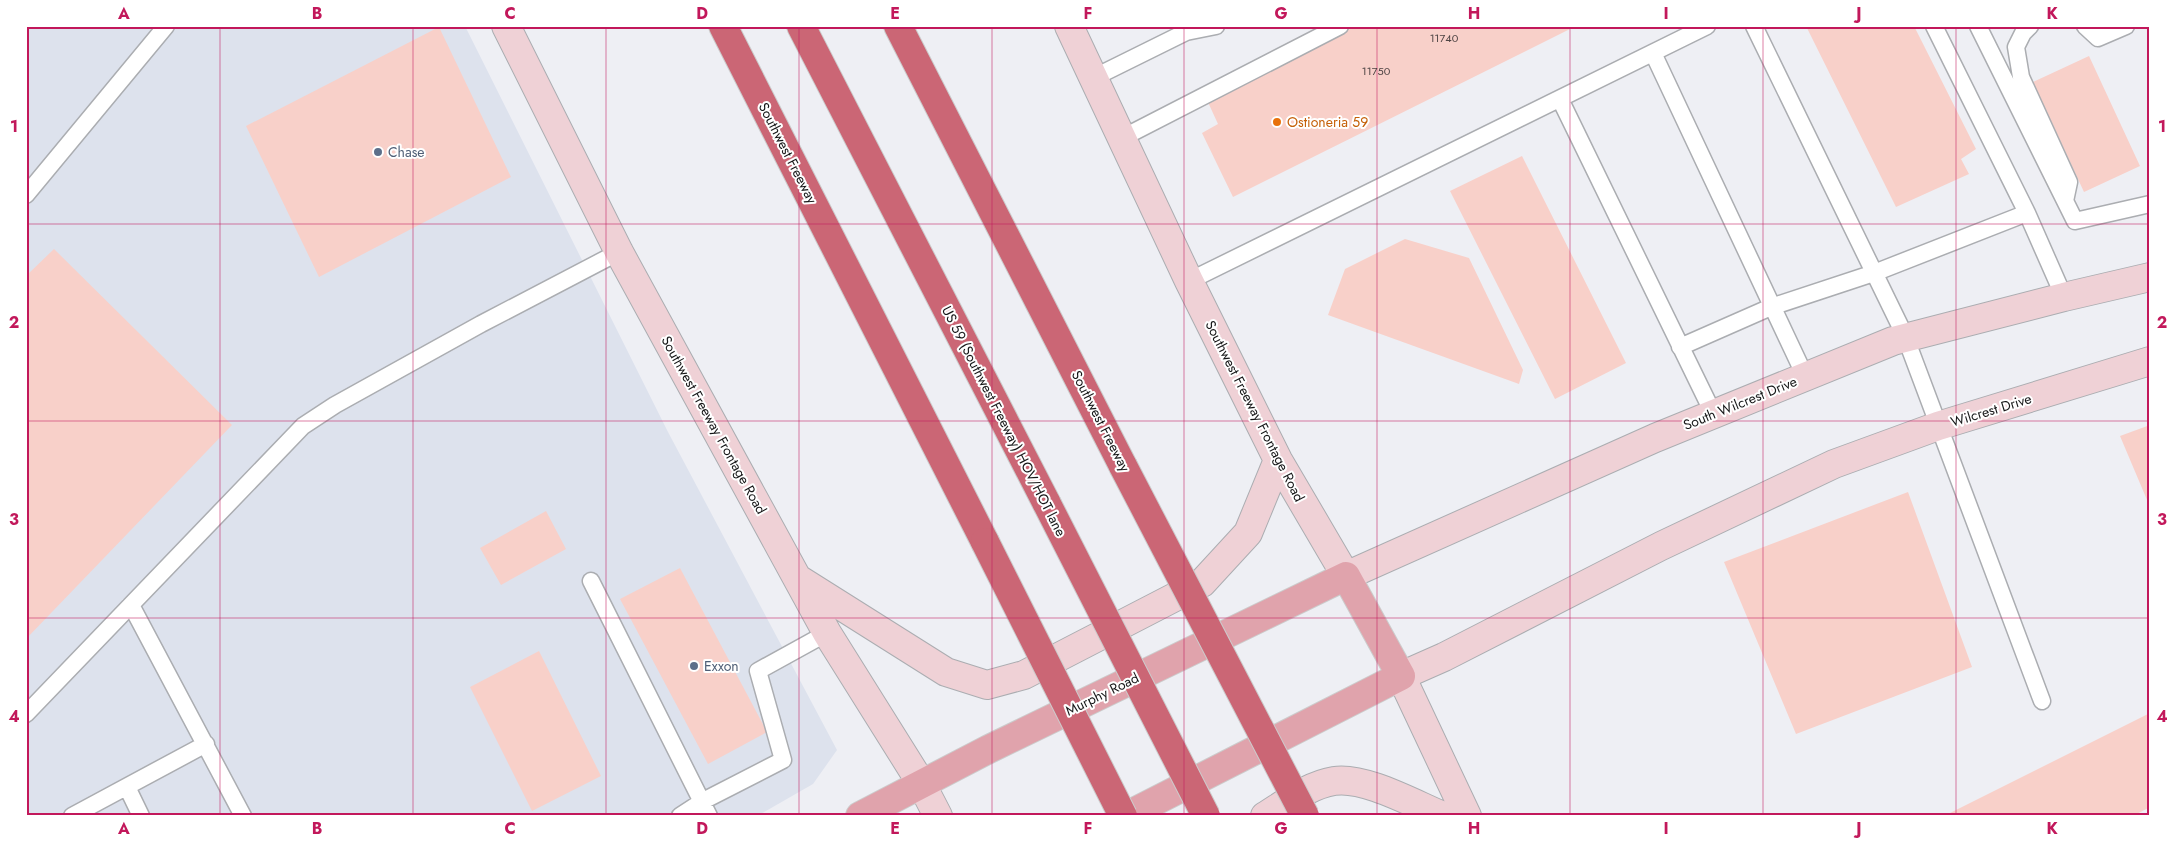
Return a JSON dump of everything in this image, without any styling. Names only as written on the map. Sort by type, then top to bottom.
[{"type":"highway","name":"Southwest Freeway","points":[[723,26],[1125,816]]},
{"type":"highway","name":"US 59 (Southwest Freeway) HOV/HOT lane","points":[[801,26],[1206,816]]},
{"type":"highway","name":"Southwest Freeway","points":[[898,26],[1305,816]]},
{"type":"main road","name":"Southwest Freeway Frontage Road","points":[[506,26],[620,252],[827,633],[921,783],[938,816]]},
{"type":"main road","name":"Southwest Freeway Frontage Road","points":[[1069,26],[1189,281],[1278,460],[1346,576],[1401,676],[1467,816]]},
{"type":"main road","name":"South Wilcrest Drive","points":[[1346,576],[1712,413],[1905,336],[2150,277]]},
{"type":"main road","name":"Wilcrest Drive","points":[[1938,426],[2150,361]]},
{"type":"main road","points":[[1125,816],[1401,676],[1444,657],[1661,546],[1834,464],[1938,426]]},
{"type":"main road","points":[[799,579],[946,672],[987,685],[1024,675],[1202,583],[1248,533],[1278,460]]},
{"type":"main road","name":"Murphy Road","points":[[860,816],[921,783],[1346,576]]},
{"type":"main road","points":[[1265,816],[1306,791],[1334,781],[1362,782],[1443,816]]},
{"type":"lane","points":[[26,195],[166,26]]},
{"type":"lane","points":[[1122,138],[1340,26]]},
{"type":"lane","points":[[1189,281],[1707,26]]},
{"type":"lane","points":[[1754,26],[1905,336],[2042,702]]},
{"type":"lane","points":[[1934,26],[2027,213],[2064,297]]},
{"type":"lane","points":[[1978,26],[2076,222],[2150,204]]},
{"type":"lane","points":[[2030,26],[2023,33],[2016,48],[2021,77],[2069,182],[2065,201]]},
{"type":"lane","points":[[2084,26],[2098,38],[2126,26]]},
{"type":"lane","points":[[1094,78],[1186,32],[1206,27]]},
{"type":"lane","points":[[1653,53],[1805,376]]},
{"type":"lane","points":[[1560,99],[1712,413]]},
{"type":"lane","points":[[1680,347],[1771,307],[1874,273],[2027,213]]},
{"type":"lane","points":[[26,714],[303,426],[335,405],[417,359],[620,252]]},
{"type":"lane","points":[[591,581],[706,809]]},
{"type":"lane","points":[[131,605],[243,816]]},
{"type":"lane","points":[[680,816],[706,809],[783,760],[758,671],[827,633]]},
{"type":"lane","points":[[72,816],[206,744]]},
{"type":"lane","points":[[127,787],[141,816]]},
{"type":"shaded area","points":[[26,26],[465,26],[668,432],[837,750],[813,784],[757,816],[26,816]]},
{"type":"building","points":[[1356,26],[1576,26],[1233,197],[1202,133],[1218,124],[1207,100]]},
{"type":"building","points":[[1806,26],[1914,26],[1976,149],[1961,159],[1969,174],[1896,207]]},
{"type":"building","name":"Chase","points":[[439,27],[511,177],[319,277],[246,126]]},
{"type":"building","points":[[2089,56],[2140,166],[2084,192],[2033,82]]},
{"type":"building","points":[[1522,156],[1626,363],[1555,399],[1450,191]]},
{"type":"building","points":[[1405,239],[1469,258],[1523,370],[1519,384],[1328,315],[1345,269]]},
{"type":"building","points":[[54,249],[232,425],[26,639],[26,276]]},
{"type":"building","points":[[2150,425],[2150,507],[2120,436]]},
{"type":"building","points":[[1908,492],[1972,667],[1796,734],[1724,562]]},
{"type":"building","points":[[546,511],[566,549],[501,585],[480,548]]},
{"type":"building","name":"Exxon","points":[[680,568],[767,732],[708,764],[620,599]]},
{"type":"building","points":[[539,651],[601,776],[532,811],[470,687]]},
{"type":"building","points":[[2150,713],[2150,807],[2133,816],[1944,816]]},
{"type":"place","name":"Ostioneria 59","points":[[1277,122]]},
{"type":"place","name":"Chase","points":[[378,152]]},
{"type":"place","name":"Exxon","points":[[694,666]]}]
